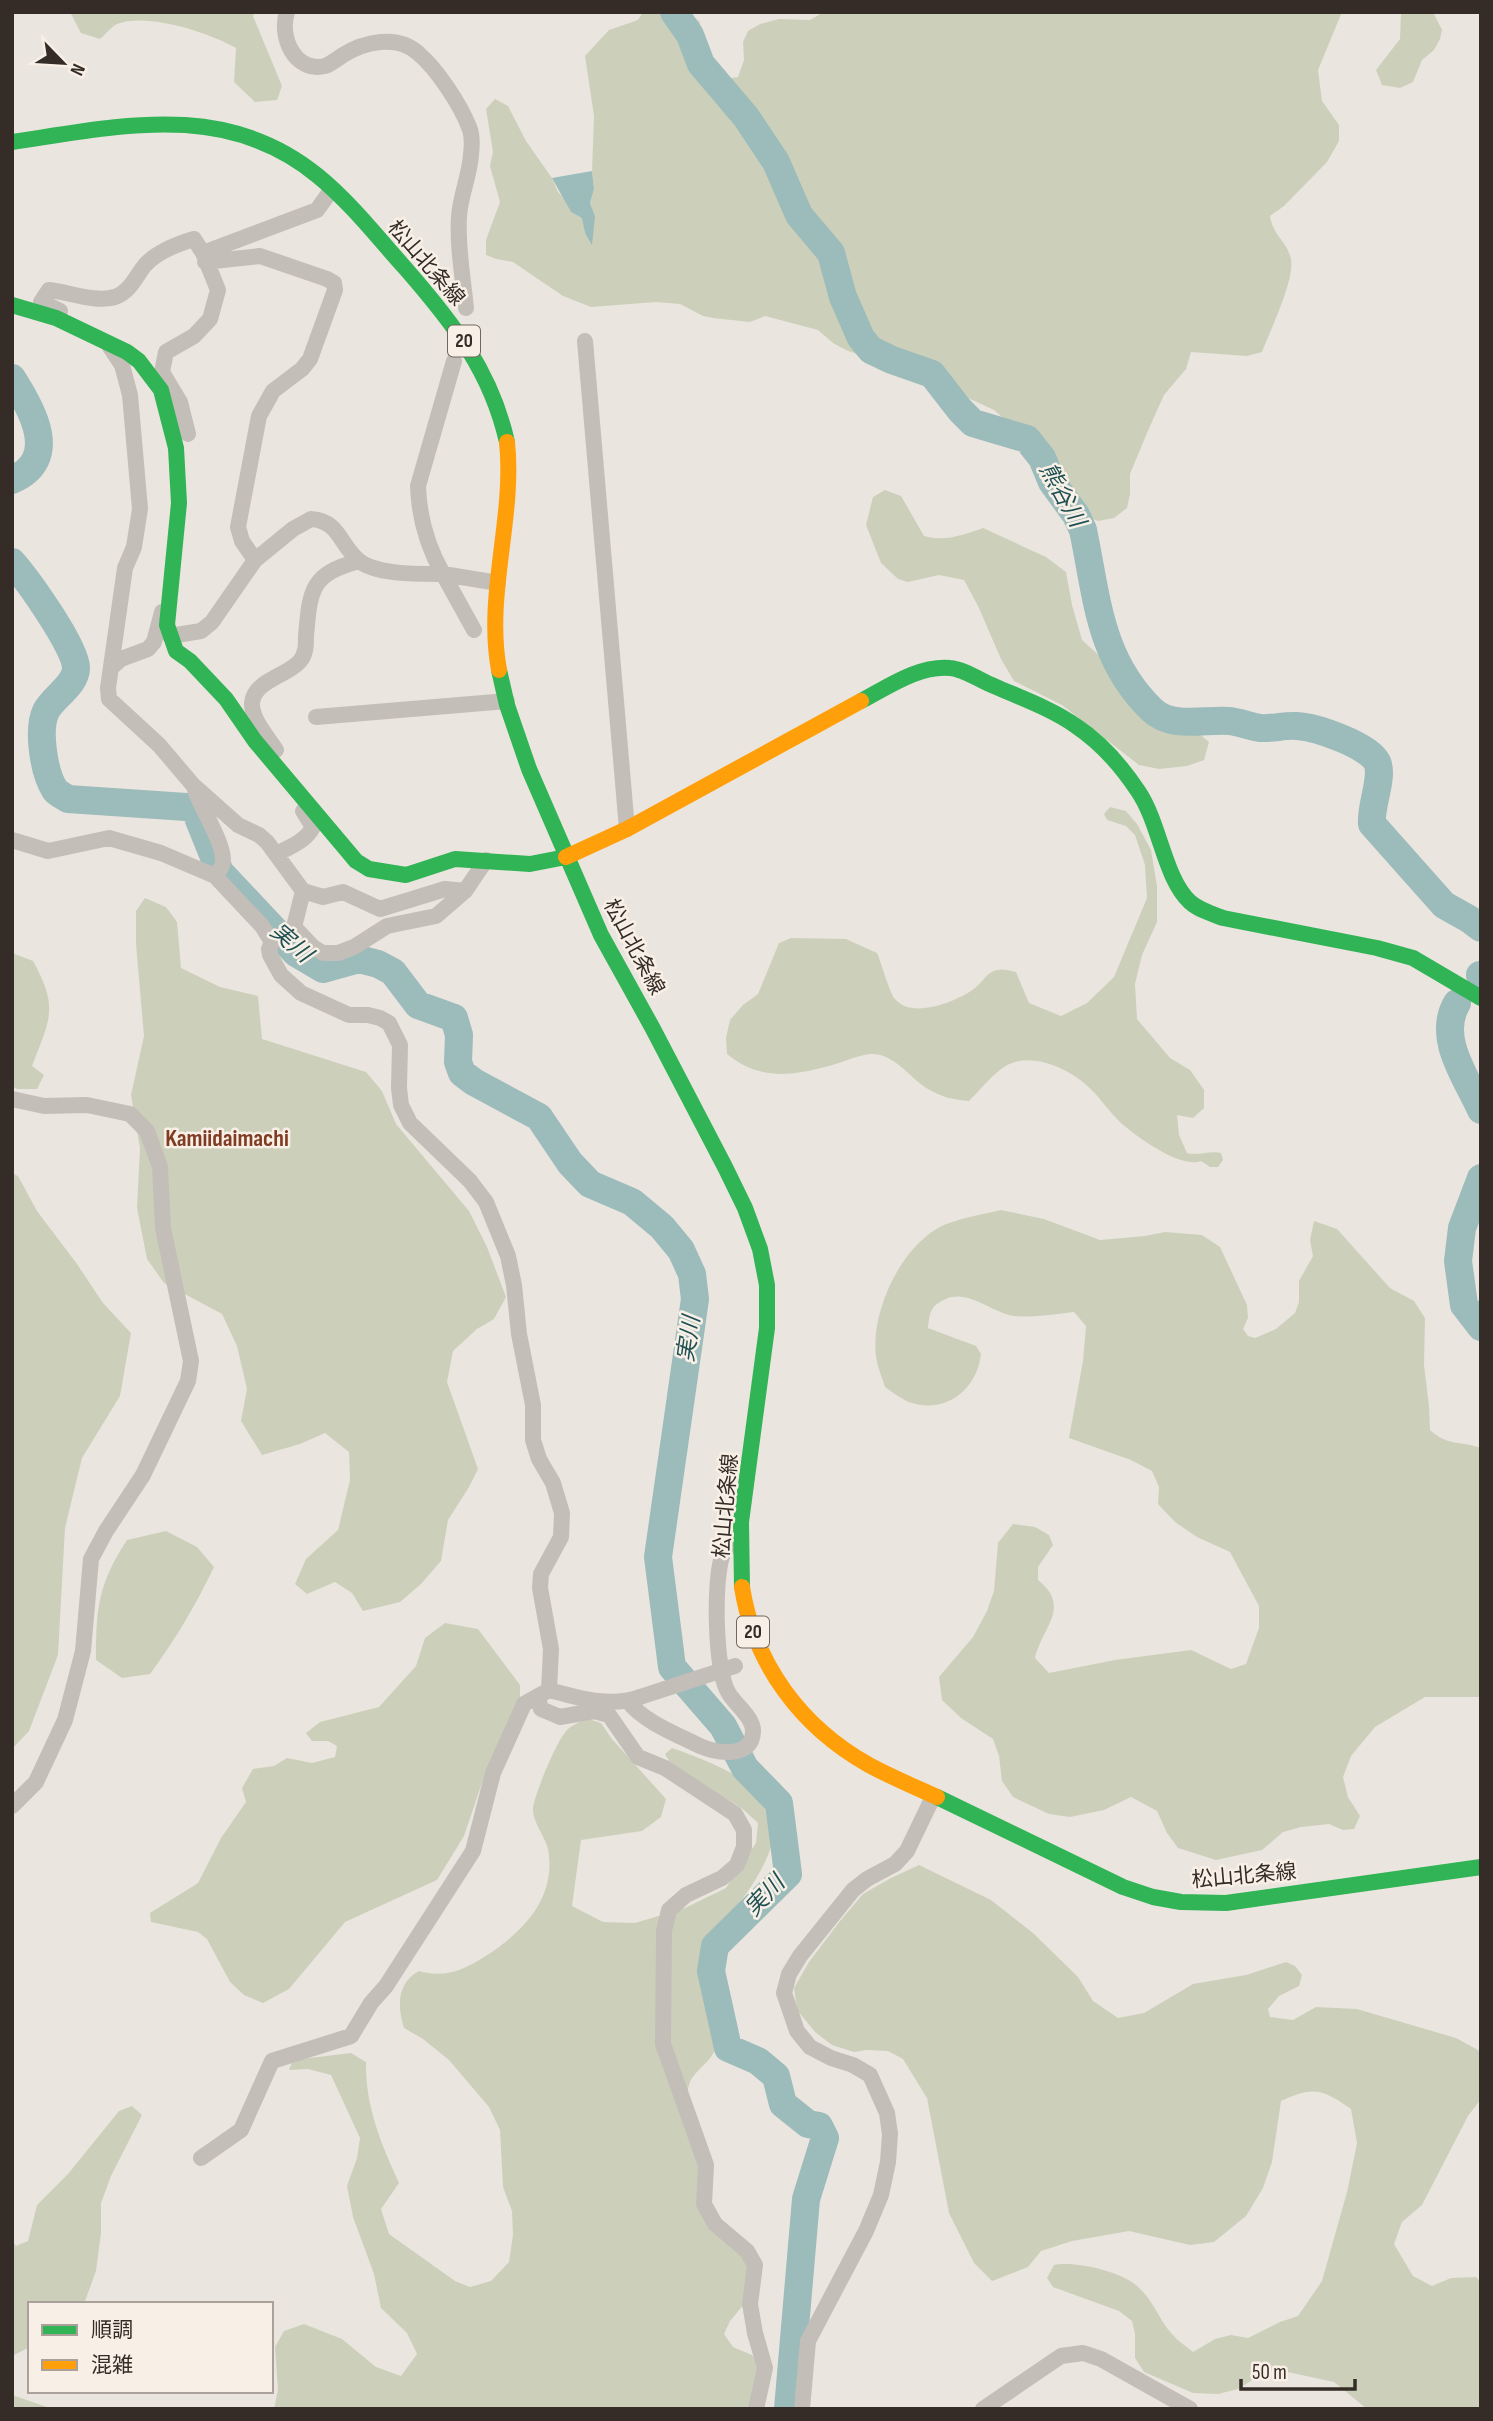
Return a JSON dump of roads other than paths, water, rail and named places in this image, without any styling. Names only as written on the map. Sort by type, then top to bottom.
[{"type":"main road","name":"松山北条線","points":[[12,142],[125,127],[204,126],[232,131],[283,152],[332,189],[435,303],[470,348],[497,401],[507,444],[508,500],[495,620],[496,655],[507,701],[536,787],[607,948],[646,1015],[746,1210],[760,1249],[766,1276],[767,1338],[740,1543],[741,1584],[748,1619],[762,1658],[792,1704],[841,1749],[933,1797],[1122,1887],[1153,1897],[1181,1902],[1226,1903],[1481,1867]]},
{"type":"main road","points":[[12,304],[66,323],[127,352],[165,388],[176,447],[179,503],[167,625],[176,651],[190,661],[226,699],[255,741],[310,807],[356,861],[369,869],[406,875],[455,859],[530,864],[566,857],[627,829],[898,682],[931,669],[953,668],[1043,708],[1101,746],[1138,791],[1152,816],[1177,886],[1189,901],[1200,909],[1223,918],[1377,948],[1413,958],[1481,998]]},
{"type":"street","points":[[287,12],[284,20],[285,38],[290,51],[302,62],[314,67],[328,65],[344,54],[384,41],[404,45],[417,51],[456,104],[470,130],[471,155],[459,218],[466,308]]},
{"type":"street","points":[[204,258],[317,210],[332,189]]},
{"type":"street","points":[[41,302],[49,290],[95,298],[114,297],[125,292],[147,263],[172,246],[194,239],[218,290],[210,319],[194,336],[166,352],[162,373],[165,388],[180,402],[188,434]]},
{"type":"street","points":[[204,258],[260,256],[327,279],[334,284],[335,290],[310,359],[302,369],[272,391],[259,416],[239,527],[242,541],[255,559]]},
{"type":"street","points":[[12,292],[63,312],[67,316],[66,323]]},
{"type":"street","points":[[585,341],[627,829]]},
{"type":"street","points":[[107,343],[122,365],[130,395],[141,509],[134,547],[125,568],[108,688],[109,699],[159,744],[193,785],[238,825],[259,835],[277,854],[303,891],[323,897],[343,892],[380,909],[444,889],[465,891]]},
{"type":"street","points":[[454,362],[418,486],[418,506],[432,555],[474,630]]},
{"type":"street","points":[[170,636],[201,631],[212,622],[255,559],[293,528],[311,519],[330,524],[359,561]]},
{"type":"street","points":[[291,783],[290,772],[253,713],[252,700],[256,692],[299,663],[305,651],[314,586],[324,575],[339,566],[359,561],[395,573],[443,574],[498,583]]},
{"type":"street","points":[[112,667],[121,659],[148,649],[154,642],[159,614],[169,605]]},
{"type":"street","points":[[316,717],[507,701]]},
{"type":"street","points":[[193,785],[223,857],[218,872]]},
{"type":"street","points":[[277,854],[305,839],[310,833],[313,827],[302,811],[310,807]]},
{"type":"street","points":[[12,840],[48,851],[108,838],[218,872],[248,910],[283,934],[323,953],[338,953],[354,947],[387,926],[436,916],[465,891],[486,860]]},
{"type":"street","points":[[303,891],[270,955],[275,965],[281,975],[301,993],[349,1015],[368,1015],[389,1023],[400,1045],[398,1088],[401,1105],[410,1123],[470,1181],[486,1202],[508,1256],[533,1405],[533,1440],[539,1459],[553,1483],[562,1513],[561,1536],[541,1574],[540,1588],[551,1649],[541,1709],[561,1717],[594,1711],[609,1715],[638,1756],[665,1768],[735,1814],[744,1830],[744,1847],[737,1865],[722,1878],[687,1895],[669,1910],[664,1931],[663,2043],[706,2165],[704,2204],[715,2224],[747,2251],[755,2265],[750,2304],[765,2368],[756,2409]]},
{"type":"street","points":[[12,1099],[44,1106],[87,1105],[130,1114],[147,1131],[160,1167],[163,1228],[191,1361],[188,1381],[143,1475],[91,1559],[83,1651],[65,1720],[36,1782],[12,1806]]},
{"type":"street","points":[[634,1699],[636,1712],[702,1746],[729,1753],[746,1746],[753,1731],[751,1723],[726,1690],[719,1651],[717,1612],[719,1571],[724,1552],[731,1545],[740,1543]]},
{"type":"street","points":[[201,2158],[241,2130],[272,2061],[351,2036],[473,1851],[493,1773],[524,1704],[543,1694],[590,1701],[634,1699],[762,1658]]},
{"type":"street","points":[[802,2409],[808,2342],[866,2231],[881,2194],[888,2162],[890,2134],[887,2113],[870,2075],[810,2047],[797,2031],[784,1993],[789,1974],[800,1956],[853,1889],[895,1864],[907,1851],[933,1797]]},
{"type":"street","points":[[983,2409],[1061,2356],[1083,2353],[1101,2359],[1190,2409]]},
{"type":"water","points":[[592,171],[594,189],[590,203],[595,216],[592,245],[585,233],[582,218],[571,212],[552,178]]},
{"type":"waterway","name":"熊谷川","points":[[674,12],[690,35],[701,64],[746,117],[776,162],[799,215],[831,253],[843,297],[861,338],[871,350],[932,374],[973,423],[1027,439],[1042,458],[1052,482],[1076,515],[1083,530],[1103,626],[1121,670],[1134,690],[1152,710],[1169,719],[1189,722],[1229,721],[1260,728],[1306,727],[1341,738],[1363,749],[1372,756],[1379,768],[1372,824],[1444,905],[1481,928]]},
{"type":"waterway","name":"実川","points":[[12,378],[34,418],[39,447],[35,460],[27,471],[12,480]]},
{"type":"waterway","name":"実川","points":[[12,562],[60,630],[76,668],[72,680],[49,706],[43,719],[45,763],[56,791],[68,799],[186,807],[195,810],[220,872],[296,953],[323,969],[359,959],[378,964],[393,972],[418,1005],[454,1018],[459,1035],[458,1062],[462,1073],[539,1117],[570,1163],[590,1184],[632,1202],[662,1227],[681,1250],[692,1274],[695,1299],[658,1557],[672,1667],[723,1726],[745,1768],[779,1803],[788,1874],[715,1946],[711,1971],[728,2048],[758,2061],[776,2076],[783,2104],[808,2124],[819,2126],[825,2138],[806,2199],[788,2409]]},
{"type":"waterway","name":"熊谷川","points":[[1457,1003],[1451,1016],[1452,1044],[1481,1110]]},
{"type":"waterway","name":"熊谷川","points":[[1481,1178],[1462,1228],[1458,1261],[1464,1305],[1481,1327]]},
{"type":"district","name":"Kamiidaimachi","points":[[227,1138]]}]
